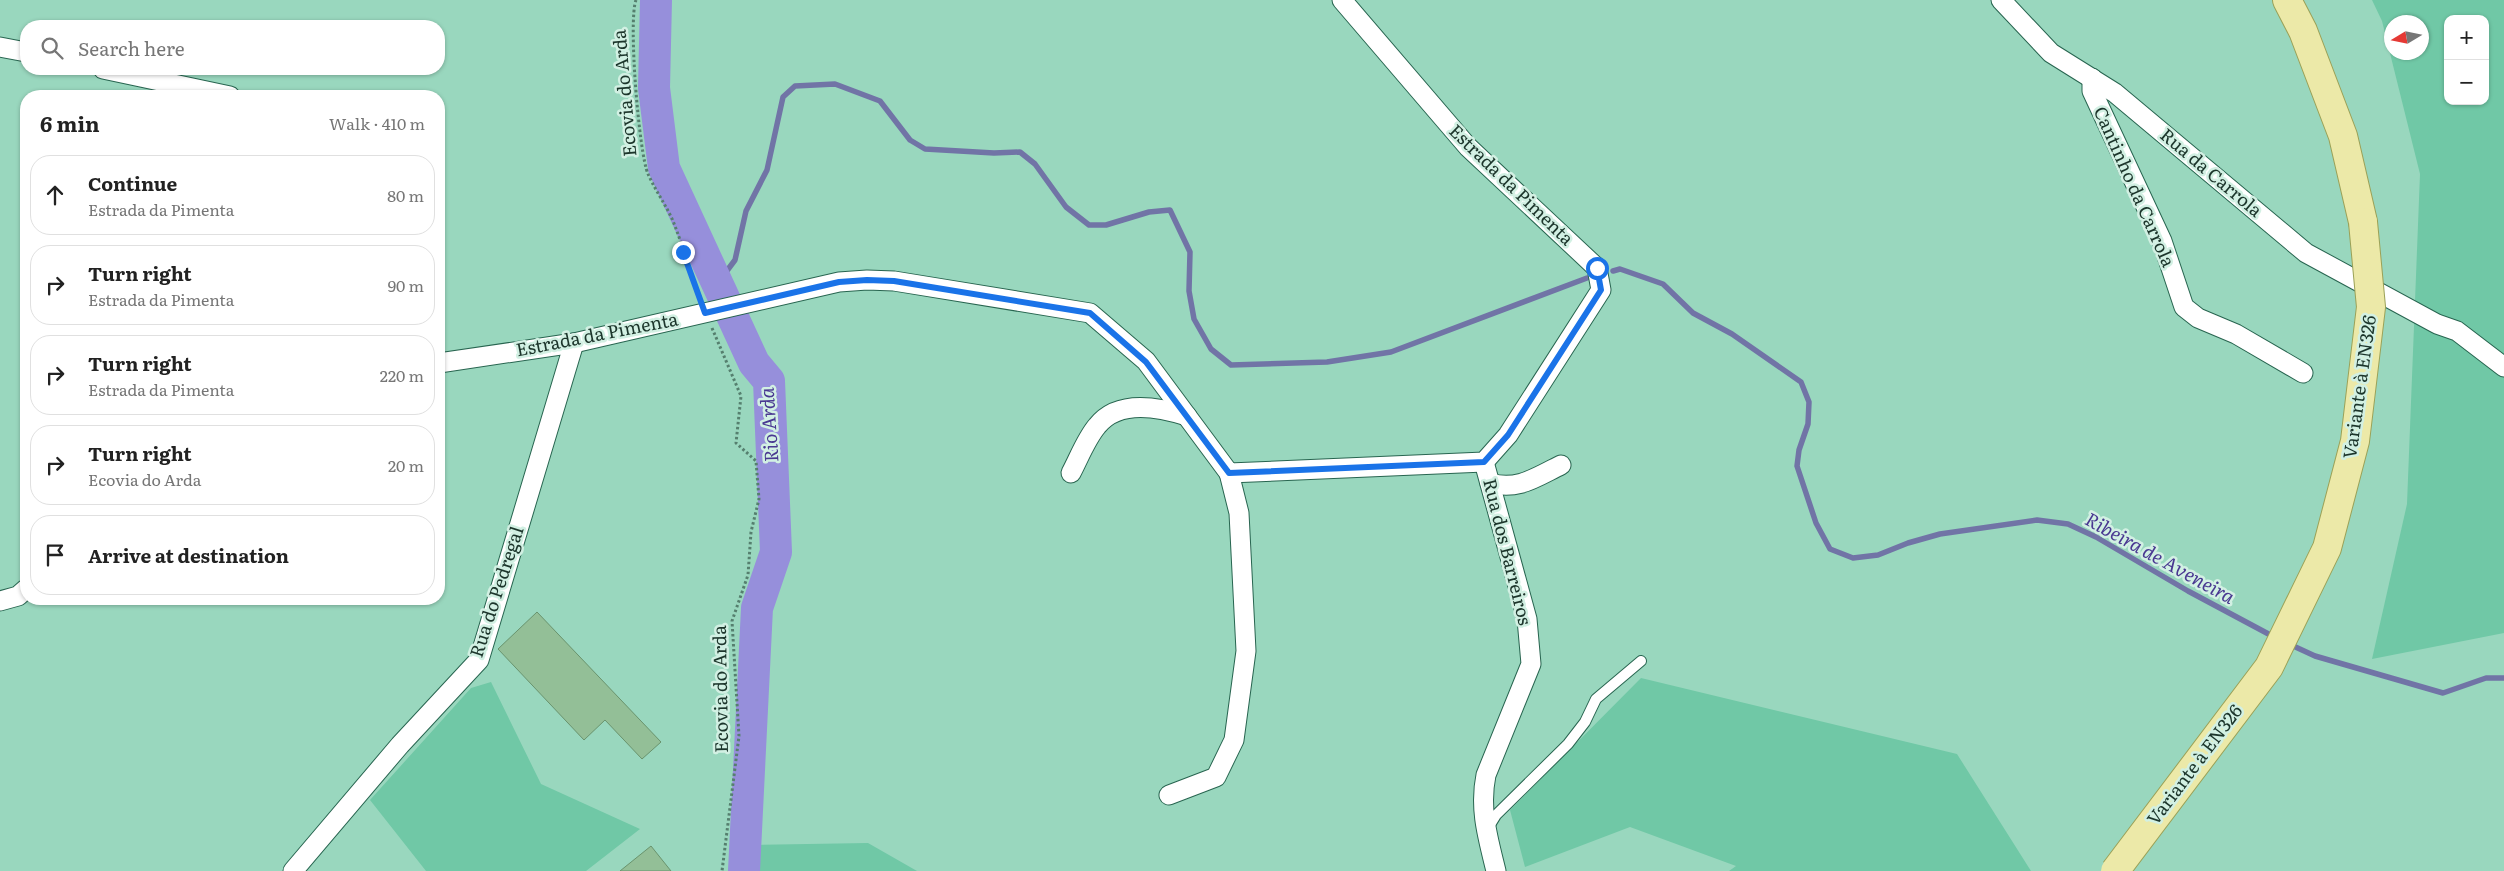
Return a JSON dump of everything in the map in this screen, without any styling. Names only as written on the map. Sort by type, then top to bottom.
[{"type":"main road","name":"Variante à EN326","points":[[2115,871],[2269,667],[2327,548],[2355,441],[2371,307],[2363,222],[2343,136],[2302,31],[2287,0]]},
{"type":"street","name":"Estrada da Pimenta","points":[[1342,0],[1468,147],[1597,268],[1601,290],[1508,435],[1484,462]]},
{"type":"street","name":"Rua da Carrola","points":[[2002,0],[2004,5],[2051,53],[2115,92],[2306,253],[2437,324],[2457,331],[2504,367]]},
{"type":"street","points":[[0,46],[20,51]]},
{"type":"street","points":[[131,75],[202,90]]},
{"type":"street","name":"Cantinho da Carrola","points":[[2092,78],[2092,91],[2162,241],[2184,307],[2198,318],[2236,334],[2303,373]]},
{"type":"street","name":"Estrada da Pimenta","points":[[445,362],[574,343],[839,282],[894,281],[1090,313],[1146,362],[1229,473]]},
{"type":"street","name":"Rua do Pedregal","points":[[293,871],[400,745],[479,660],[574,343]]},
{"type":"street","points":[[1070,473],[1097,425],[1117,411],[1146,407],[1164,408],[1187,416]]},
{"type":"street","points":[[1169,795],[1216,777],[1234,740],[1246,651],[1239,513],[1229,473],[1484,462]]},
{"type":"street","name":"Rua dos Barreiros","points":[[1484,462],[1527,619],[1531,664],[1486,775],[1482,791],[1482,814],[1496,871]]},
{"type":"street","points":[[1490,483],[1503,487],[1516,486],[1561,465]]},
{"type":"street","points":[[0,601],[20,594]]},
{"type":"lane","points":[[1486,831],[1496,815],[1568,744],[1584,722],[1596,699],[1641,661]]},
{"type":"path","name":"Ecovia do Arda","points":[[636,0],[633,6],[634,40],[642,155],[648,174],[674,222],[707,312],[741,396],[736,443],[756,462],[759,499],[751,532],[748,575],[732,621],[739,736],[722,871]]},
{"type":"green space","points":[[2372,0],[2504,0],[2504,633],[2372,659],[2407,504],[2420,174],[2392,60],[2429,60],[2429,15],[2384,15],[2384,29]]},
{"type":"green space","points":[[1641,678],[1957,754],[2031,871],[1729,871],[1736,866],[1630,827],[1525,867],[1510,810]]},
{"type":"green space","points":[[491,682],[541,784],[640,829],[586,871],[426,871],[370,800],[471,688]]},
{"type":"green space","points":[[868,843],[917,871],[751,871],[752,845]]},
{"type":"building","points":[[537,612],[661,742],[642,759],[605,720],[584,740],[498,649]]},
{"type":"building","points":[[651,846],[671,871],[620,871]]},
{"type":"waterway","name":"Rio Arda","points":[[656,0],[654,88],[664,168],[754,363],[769,381],[776,552],[757,608],[744,871]]},
{"type":"waterway","points":[[717,284],[735,260],[746,211],[767,170],[783,97],[795,86],[835,84],[880,101],[910,140],[925,149],[994,153],[1020,152],[1035,164],[1066,207],[1089,225],[1106,225],[1149,212],[1170,210],[1190,252],[1189,291],[1194,319],[1211,349],[1231,365],[1327,362],[1391,352],[1587,278]]},
{"type":"waterway","name":"Ribeira de Aveneira","points":[[1613,271],[1620,269],[1663,284],[1693,313],[1732,334],[1801,382],[1809,402],[1808,424],[1799,450],[1797,466],[1816,523],[1830,549],[1853,558],[1878,555],[1908,543],[1940,534],[2037,520],[2068,524],[2096,537],[2188,591],[2276,638]]},
{"type":"waterway","name":"Ribeira de Aveneira","points":[[2289,644],[2315,656],[2443,693],[2486,678],[2504,678]]},
{"type":"route","points":[[683,252],[705,313],[839,282],[867,280],[894,281],[1090,313],[1146,362],[1229,473],[1484,462],[1508,435],[1601,290],[1597,268]]}]
